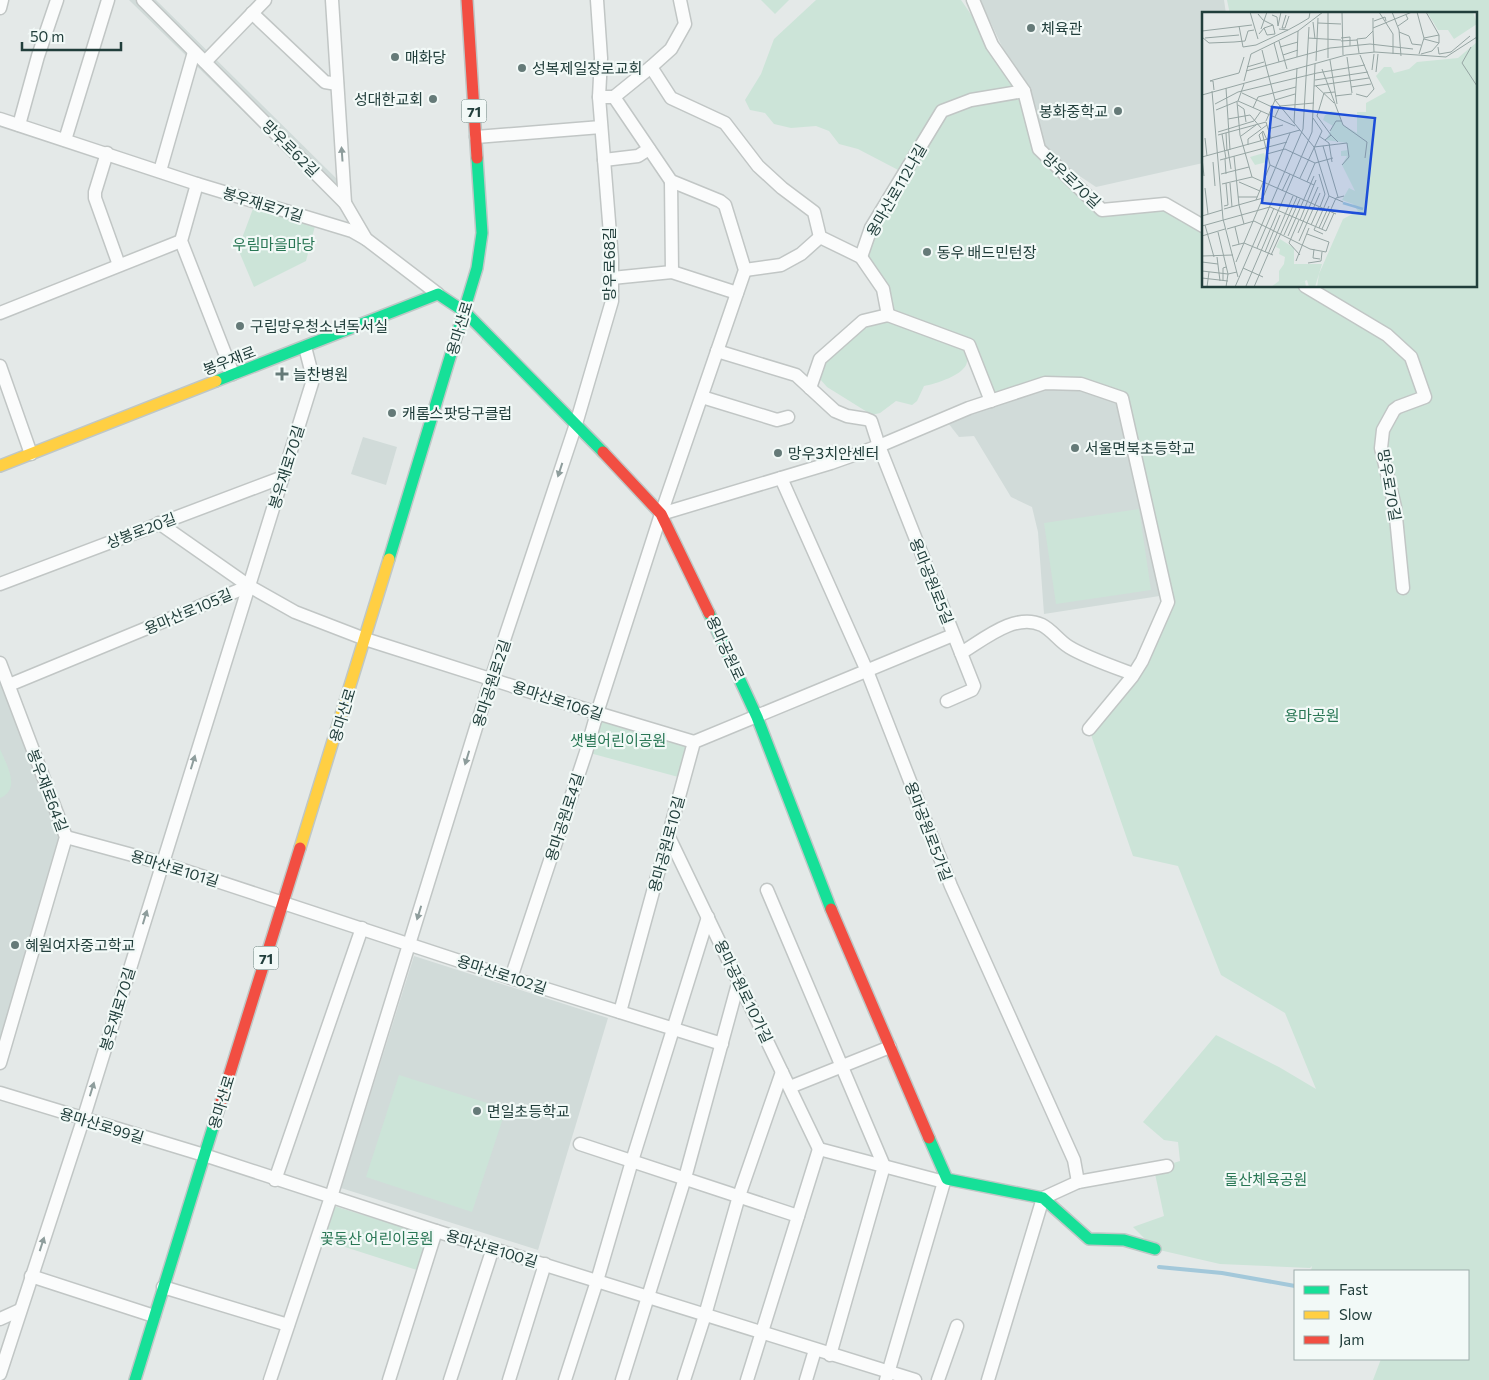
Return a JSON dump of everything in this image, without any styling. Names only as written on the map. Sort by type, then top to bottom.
[{"type":"street","points":[[0,8],[2,0]]},
{"type":"street","points":[[19,125],[38,56],[57,0]]},
{"type":"street","points":[[65,140],[108,0]]},
{"type":"street","name":"망우로62길","points":[[143,0],[345,203],[366,239],[438,294]]},
{"type":"street","points":[[205,62],[265,0]]},
{"type":"street","points":[[332,0],[345,203]]},
{"type":"street","name":"용마산로","points":[[135,1380],[365,639],[477,268],[482,233],[467,0]]},
{"type":"street","name":"망우로68길","points":[[576,424],[612,301],[612,259],[599,97],[601,58],[597,0]]},
{"type":"street","points":[[599,97],[614,97],[671,49],[685,24],[680,0]]},
{"type":"street","name":"망우로70길","points":[[973,0],[992,45],[1024,91],[1039,149],[1102,210],[1165,204],[1202,225]]},
{"type":"street","points":[[252,13],[325,82],[338,84]]},
{"type":"street","points":[[160,171],[194,52]]},
{"type":"street","points":[[651,67],[671,98],[725,123],[758,166],[782,188],[814,212],[820,237],[862,258],[883,289],[888,315]]},
{"type":"street","name":"용마산로112나길","points":[[862,258],[872,228],[942,111],[971,100],[1024,91]]},
{"type":"street","points":[[614,97],[671,181],[672,272]]},
{"type":"street","name":"봉우재로71길","points":[[0,119],[197,184],[352,231],[366,239]]},
{"type":"street","points":[[476,137],[601,126]]},
{"type":"street","points":[[604,160],[638,156],[649,148]]},
{"type":"street","points":[[107,153],[95,192],[95,198],[120,265]]},
{"type":"street","points":[[671,181],[720,201],[725,205],[745,270],[781,265],[801,254],[820,237]]},
{"type":"street","points":[[197,184],[181,241],[233,374]]},
{"type":"street","points":[[0,313],[181,241]]},
{"type":"street","name":"용마공원로4길","points":[[511,978],[662,514],[745,270]]},
{"type":"street","points":[[612,278],[672,272],[737,293]]},
{"type":"street","name":"망우로70길","points":[[1307,288],[1387,335],[1411,357],[1425,397],[1398,406],[1383,430],[1382,454],[1395,507],[1403,588]]},
{"type":"street","points":[[438,294],[464,312]]},
{"type":"street","name":"봉우재로","points":[[0,466],[438,294]]},
{"type":"street","name":"용마공원로","points":[[464,312],[576,424],[662,514],[757,717],[840,933],[946,1180]]},
{"type":"street","points":[[717,351],[796,375],[810,388],[820,359],[825,354],[859,323],[888,315],[969,344],[991,401]]},
{"type":"street","name":"봉우재로70길","points":[[0,1374],[83,1120],[312,383],[312,374],[305,347]]},
{"type":"street","points":[[0,366],[31,454]]},
{"type":"street","points":[[662,514],[878,446],[969,408],[1045,383],[1081,384],[1122,398],[1168,602],[1142,661],[1090,729]]},
{"type":"street","name":"용마공원로5길","points":[[810,388],[835,411],[847,416],[870,420],[872,423],[878,446],[974,688],[947,700]]},
{"type":"street","points":[[702,397],[777,420],[788,417]]},
{"type":"street","name":"용마공원로2길","points":[[410,944],[491,679],[576,424]]},
{"type":"street","name":"상봉로20길","points":[[0,584],[283,477]]},
{"type":"street","name":"용마공원로5가길","points":[[781,478],[867,671],[951,886],[1074,1160],[1078,1182]]},
{"type":"street","points":[[159,523],[249,586]]},
{"type":"street","name":"용마산로105길","points":[[9,685],[249,586],[299,614],[365,639]]},
{"type":"street","points":[[961,653],[1012,624],[1034,622],[1050,630],[1070,648],[1133,674]]},
{"type":"street","points":[[694,742],[953,635]]},
{"type":"street","name":"용마산로106길","points":[[365,639],[694,742]]},
{"type":"street","name":"봉우재로64길","points":[[0,663],[66,837],[0,1063]]},
{"type":"street","name":"용마공원로10길","points":[[620,1012],[694,742]]},
{"type":"street","name":"용마공원로10가길","points":[[668,835],[819,1148]]},
{"type":"street","name":"용마산로101길","points":[[66,837],[162,862],[283,902]]},
{"type":"street","points":[[767,890],[884,1166],[830,1354]]},
{"type":"street","name":"용마산로102길","points":[[283,902],[511,978],[722,1044]]},
{"type":"street","points":[[565,1380],[708,917]]},
{"type":"street","points":[[275,1180],[362,928]]},
{"type":"street","points":[[270,1380],[331,1197],[410,944]]},
{"type":"street","points":[[622,1380],[685,1178],[739,980]]},
{"type":"street","points":[[790,1087],[890,1047]]},
{"type":"street","points":[[684,1380],[705,1315],[739,1196],[782,1072]]},
{"type":"street","name":"용마산로99길","points":[[0,1093],[83,1120],[204,1155]]},
{"type":"street","points":[[580,1144],[798,1216]]},
{"type":"street","points":[[747,1380],[819,1148],[884,1166],[946,1180],[1043,1198],[1089,1239],[1124,1240],[1155,1249]]},
{"type":"street","name":"용마산로100길","points":[[204,1155],[275,1180],[436,1231],[763,1332],[888,1376],[915,1380]]},
{"type":"street","points":[[988,1380],[1043,1198],[1078,1182],[1167,1166]]},
{"type":"street","points":[[888,1376],[946,1180]]},
{"type":"street","points":[[389,1380],[436,1231]]},
{"type":"street","points":[[450,1380],[493,1248]]},
{"type":"street","points":[[509,1380],[545,1264]]},
{"type":"street","points":[[32,1276],[154,1316]]},
{"type":"street","points":[[163,1287],[288,1325]]},
{"type":"street","points":[[0,1319],[20,1310]]},
{"type":"street","points":[[938,1380],[957,1326]]},
{"type":"street","points":[[806,1380],[815,1350]]},
{"type":"shaded area","points":[[129,0],[156,0],[347,189],[335,201]]},
{"type":"shaded area","name":"봉화중학교","points":[[980,0],[1224,0],[1226,12],[1202,12],[1202,163],[1096,187],[1039,149],[1042,131]]},
{"type":"shaded area","name":"서울면북초등학교","points":[[1045,383],[1122,398],[1166,595],[1044,614],[1038,532],[1032,507],[1011,497],[974,436],[959,437],[945,419]]},
{"type":"shaded area","points":[[363,437],[397,447],[386,485],[351,474]]},
{"type":"shaded area","name":"혜원여자중고학교","points":[[0,678],[61,838],[0,1052]]},
{"type":"shaded area","points":[[414,956],[608,1018],[538,1250],[341,1188]]},
{"type":"green space","points":[[761,0],[789,0],[775,14]]},
{"type":"green space","name":"용마공원","points":[[816,0],[961,0],[1024,91],[1039,149],[1102,210],[1165,204],[1202,225],[1202,288],[1476,288],[1476,12],[1230,12],[1227,0],[1489,0],[1489,1380],[1373,1380],[1381,1360],[1469,1360],[1469,1270],[1311,1270],[1312,1266],[1310,1268],[1220,1264],[1155,1249],[1133,1227],[1164,1216],[1154,1169],[1180,1161],[1178,1142],[1164,1140],[1143,1122],[1216,1035],[1279,1067],[1316,1089],[1285,1013],[1221,975],[1178,866],[1133,856],[1089,729],[1142,661],[1168,602],[1122,398],[1045,383],[991,401],[969,345],[888,315],[861,257],[904,173],[858,149],[839,144],[829,131],[816,126],[791,128],[774,124],[765,113],[750,110],[745,100],[761,74],[774,39]]},
{"type":"green space","name":"우림마을마당","points":[[254,206],[315,226],[306,261],[254,287],[238,249]]},
{"type":"green space","points":[[888,320],[963,347],[967,356],[967,362],[965,367],[955,375],[924,386],[917,401],[912,405],[896,401],[880,413],[872,415],[827,387],[820,379],[821,369],[825,361],[864,327]]},
{"type":"green space","points":[[1139,509],[1151,590],[1056,604],[1044,523]]},
{"type":"green space","name":"샛별어린이공원","points":[[598,714],[692,742],[682,778],[586,752]]},
{"type":"green space","points":[[0,749],[11,782],[7,794],[0,798]]},
{"type":"green space","points":[[399,1075],[506,1109],[472,1212],[366,1177]]},
{"type":"green space","name":"꽃동산 어린이공원","points":[[334,1206],[431,1236],[420,1271],[323,1240]]},
{"type":"waterway","points":[[1159,1267],[1222,1273],[1294,1286]]},
{"type":"traffic: fast","points":[[389,559],[477,268],[482,233],[477,158]]},
{"type":"traffic: fast","points":[[216,381],[438,294],[465,312],[603,452]]},
{"type":"traffic: fast","points":[[709,613],[757,717],[831,909]]},
{"type":"traffic: fast","points":[[135,1380],[214,1124]]},
{"type":"traffic: fast","points":[[929,1138],[947,1179],[1043,1198],[1089,1239],[1124,1240],[1155,1249]]},
{"type":"traffic: slow","points":[[0,466],[216,381]]},
{"type":"traffic: slow","points":[[300,848],[389,559]]},
{"type":"traffic: jam","points":[[467,0],[477,158]]},
{"type":"traffic: jam","points":[[603,452],[661,514],[709,613]]},
{"type":"traffic: jam","points":[[214,1124],[300,848]]},
{"type":"traffic: jam","points":[[831,909],[929,1138]]},
{"type":"place","name":"체육관","points":[[1031,28]]},
{"type":"place","name":"매화당","points":[[395,57]]},
{"type":"place","name":"성복제일장로교회","points":[[522,68]]},
{"type":"place","name":"성대한교회","points":[[433,99]]},
{"type":"place","name":"봉화중학교","points":[[1118,111]]},
{"type":"place","name":"동우 배드민턴장","points":[[927,252]]},
{"type":"place","name":"구립망우청소년독서실","points":[[240,326]]},
{"type":"place","name":"늘찬병원","points":[[282,374]]},
{"type":"place","name":"캐롬스팟당구클럽","points":[[392,413]]},
{"type":"place","name":"서울면북초등학교","points":[[1075,448]]},
{"type":"place","name":"망우3치안센터","points":[[778,453]]},
{"type":"place","name":"혜원여자중고학교","points":[[15,945]]},
{"type":"place","name":"면일초등학교","points":[[477,1111]]},
{"type":"park label","name":"돌산체육공원","points":[[1266,1179]]}]
